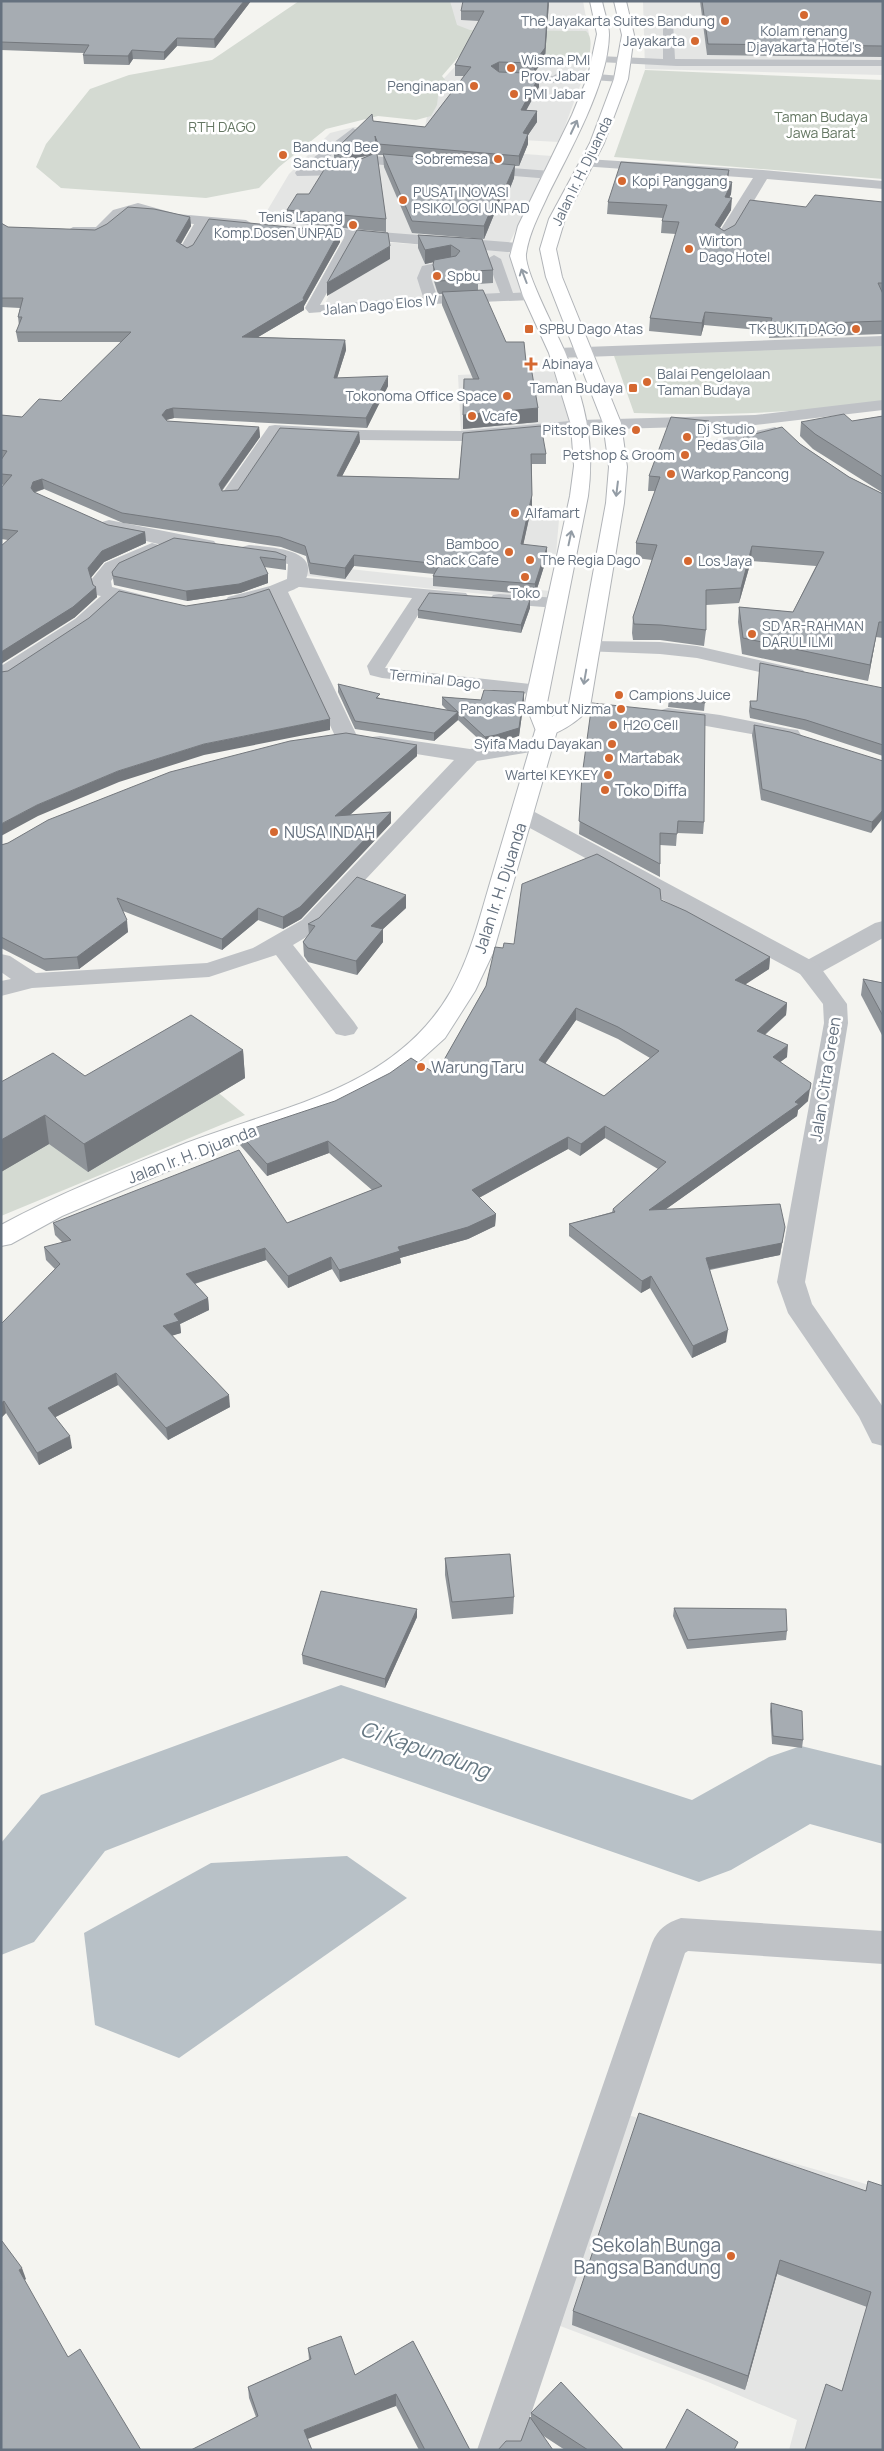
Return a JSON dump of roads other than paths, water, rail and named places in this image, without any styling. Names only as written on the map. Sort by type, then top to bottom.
[{"type":"main road","name":"Jalan Ir. H. Djuanda","points":[[519,252],[526,226],[558,161],[595,76],[603,34],[596,1]]},
{"type":"main road","name":"Jalan Ir. H. Djuanda","points":[[1,1237],[52,1209],[198,1149],[326,1105],[380,1077],[405,1060],[436,1032],[463,992],[481,953],[545,738],[589,708],[590,647],[618,482],[612,423],[554,277],[548,259],[548,249],[557,219],[597,144],[612,110],[621,79],[628,35],[620,1]]},
{"type":"main road","points":[[558,161],[586,163]]},
{"type":"main road","points":[[519,252],[531,296],[557,353],[580,425],[583,466],[579,496],[536,703],[545,738]]},
{"type":"street","points":[[586,163],[763,174],[883,185]]},
{"type":"street","points":[[724,237],[763,174]]},
{"type":"street","points":[[56,232],[96,232],[102,230],[118,212],[133,207],[157,210],[174,218],[263,227]]},
{"type":"street","points":[[187,250],[204,221]]},
{"type":"street","points":[[293,230],[519,252]]},
{"type":"street","points":[[557,353],[883,341]]},
{"type":"street","points":[[256,429],[362,435],[462,436],[612,423],[774,425],[883,405]]},
{"type":"street","points":[[774,425],[794,443]]},
{"type":"street","points":[[230,495],[275,430]]},
{"type":"street","points":[[92,519],[117,530],[172,540],[280,555],[298,561],[299,569],[286,586],[244,600],[218,604]]},
{"type":"street","points":[[171,607],[114,595],[104,591],[101,580],[112,568],[172,540]]},
{"type":"street","points":[[286,586],[337,738],[470,756],[545,738]]},
{"type":"street","points":[[1,676],[41,648],[82,623],[114,595]]},
{"type":"street","points":[[590,647],[660,648],[698,652],[818,679]]},
{"type":"street","points":[[645,712],[720,721],[784,733],[812,742]]},
{"type":"street","points":[[1,989],[31,981],[209,970],[262,953],[310,925],[470,756]]},
{"type":"street","name":"Jalan Citra Green","points":[[523,815],[809,969],[835,1004],[836,1023],[791,1282],[798,1306],[870,1410],[883,1435]]},
{"type":"street","points":[[809,969],[883,928]]},
{"type":"street","points":[[279,943],[345,1028]]},
{"type":"street","points":[[1,961],[31,981]]},
{"type":"street","points":[[498,2450],[670,1943],[681,1934],[883,1948]]},
{"type":"lane","points":[[668,22],[669,62]]},
{"type":"lane","points":[[599,59],[669,62],[883,63]]},
{"type":"lane","points":[[778,63],[782,70],[788,71],[883,71]]},
{"type":"lane","points":[[499,76],[556,80],[561,74],[621,79]]},
{"type":"lane","points":[[353,132],[301,173],[349,171],[373,160],[432,165]]},
{"type":"lane","points":[[471,169],[551,175]]},
{"type":"lane","name":"Jalan Dago Elos IV","points":[[352,236],[312,308],[314,310],[431,300],[531,296]]},
{"type":"lane","points":[[508,297],[489,260],[519,252]]},
{"type":"lane","points":[[431,300],[424,278],[427,269],[451,264]]},
{"type":"lane","points":[[735,455],[720,445],[722,442],[774,425]]},
{"type":"lane","points":[[286,586],[557,603]]},
{"type":"lane","name":"Terminal Dago","points":[[423,594],[376,666],[376,671],[382,674],[539,690]]},
{"type":"waterway","name":"Ci Kapundung","points":[[1,1913],[73,1823],[341,1721],[699,1842],[801,1784],[883,1805]]},
{"type":"place","name":"Kolam renang Djayakarta Hotel's","points":[[804,15]]},
{"type":"place","name":"The Jayakarta Suites Bandung","points":[[725,21]]},
{"type":"place","name":"Jayakarta","points":[[695,41]]},
{"type":"place","name":"Wisma PMI Prov. Jabar","points":[[511,68]]},
{"type":"place","name":"Penginapan","points":[[474,86]]},
{"type":"place","name":"PMI Jabar","points":[[514,94]]},
{"type":"place","name":"Bandung Bee Sanctuary","points":[[283,155]]},
{"type":"place","name":"Sobremesa","points":[[498,159]]},
{"type":"place","name":"Kopi Panggang","points":[[622,181]]},
{"type":"place","name":"PUSAT INOVASI PSIKOLOGI UNPAD","points":[[403,200]]},
{"type":"place","name":"Tenis Lapang Komp.Dosen UNPAD","points":[[353,225]]},
{"type":"place","name":"Wirton Dago Hotel","points":[[689,249]]},
{"type":"place","name":"Spbu","points":[[437,276]]},
{"type":"place","name":"SPBU Dago Atas","points":[[529,329]]},
{"type":"place","name":"TK BUKIT DAGO","points":[[856,329]]},
{"type":"place","name":"Abinaya","points":[[531,364]]},
{"type":"place","name":"Balai Pengelolaan Taman Budaya","points":[[647,382]]},
{"type":"place","name":"Taman Budaya","points":[[633,388]]},
{"type":"place","name":"Tokonoma Office Space","points":[[507,396]]},
{"type":"place","name":"Vcafe","points":[[472,416]]},
{"type":"place","name":"Pitstop Bikes","points":[[636,430]]},
{"type":"place","name":"Dj Studio Pedas Gila","points":[[687,437]]},
{"type":"place","name":"Petshop & Groom","points":[[685,455]]},
{"type":"place","name":"Warkop Pancong","points":[[671,474]]},
{"type":"place","name":"Alfamart","points":[[515,513]]},
{"type":"place","name":"Bamboo Shack Cafe","points":[[509,552]]},
{"type":"place","name":"The Regia Dago","points":[[530,560]]},
{"type":"place","name":"Los Jaya","points":[[688,561]]},
{"type":"place","name":"Toko","points":[[525,577]]},
{"type":"place","name":"SD AR-RAHMAN DARUL ILMI","points":[[752,634]]},
{"type":"place","name":"Campions Juice","points":[[619,695]]},
{"type":"place","name":"Pangkas Rambut Nizma","points":[[621,709]]},
{"type":"place","name":"H2O Cell","points":[[613,725]]},
{"type":"place","name":"Syifa Madu Dayakan","points":[[612,744]]},
{"type":"place","name":"Martabak","points":[[609,758]]},
{"type":"place","name":"Wartel KEYKEY","points":[[608,775]]},
{"type":"place","name":"Toko Diffa","points":[[605,790]]},
{"type":"place","name":"NUSA INDAH","points":[[274,832]]},
{"type":"place","name":"Warung Taru","points":[[421,1067]]},
{"type":"place","name":"Sekolah Bunga Bangsa Bandung","points":[[731,2256]]},
{"type":"park label","name":"Taman Budaya Jawa Barat","points":[[821,126]]},
{"type":"park label","name":"RTH DAGO","points":[[222,127]]}]
